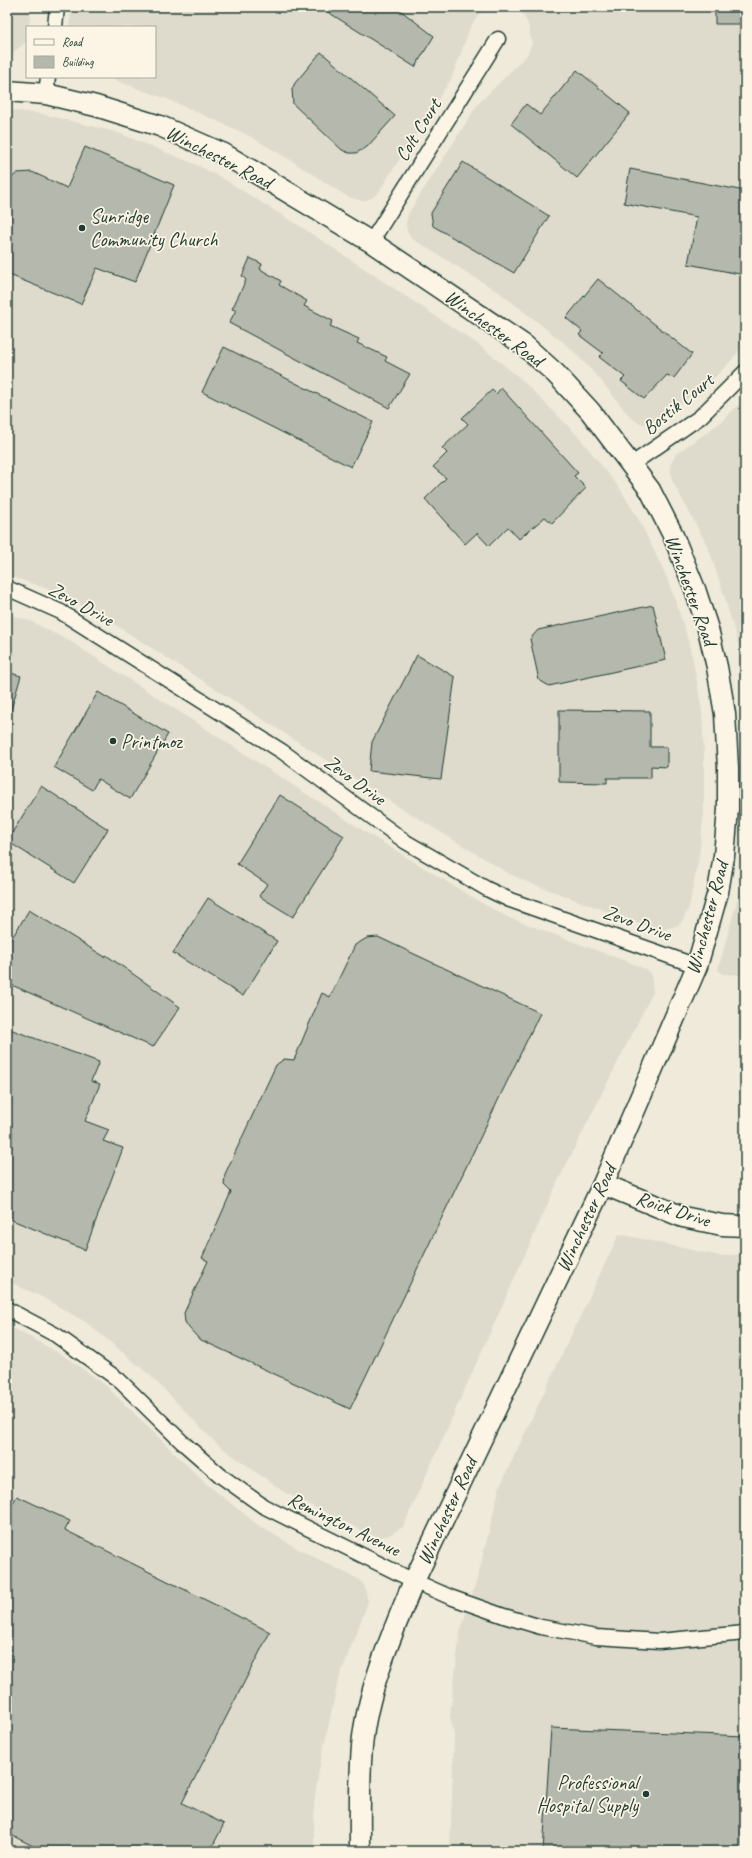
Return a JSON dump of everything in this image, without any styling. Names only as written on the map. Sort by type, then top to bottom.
[{"type":"street","points":[[54,26],[57,7]]},
{"type":"street","name":"Colt Court","points":[[371,242],[498,38]]},
{"type":"street","name":"Winchester Road","points":[[7,91],[47,85],[96,106],[160,126],[224,154],[371,242],[524,345],[556,374],[590,411],[632,464],[650,490],[672,533],[696,589],[717,667],[724,714],[728,768],[728,809],[724,856],[718,892],[698,966],[603,1184],[414,1581],[390,1638],[371,1698],[362,1746],[360,1851]]},
{"type":"street","name":"Bostik Court","points":[[632,464],[700,417],[745,372]]},
{"type":"street","name":"Zevo Drive","points":[[7,588],[61,612],[283,752],[406,842],[487,889],[510,900],[698,966]]},
{"type":"street","name":"Roick Drive","points":[[603,1184],[683,1217],[722,1225],[745,1226]]},
{"type":"street","name":"Remington Avenue","points":[[7,1309],[56,1335],[119,1380],[182,1442],[240,1492],[262,1506],[414,1581],[450,1597],[541,1627],[596,1637],[659,1641],[745,1633]]},
{"type":"shaded area","points":[[7,7],[31,7],[29,26],[26,26],[26,42],[7,56]]},
{"type":"shaded area","points":[[72,7],[490,7],[479,14],[470,28],[451,79],[378,193],[372,198],[363,201],[348,197],[289,159],[246,134],[167,99],[109,78],[156,78],[156,26],[69,26]]},
{"type":"shaded area","points":[[514,7],[745,7],[745,344],[712,380],[655,423],[639,423],[630,417],[599,378],[568,346],[500,293],[411,238],[407,231],[406,224],[408,214],[478,104],[527,55],[532,43],[528,24],[522,12]]},
{"type":"shaded area","points":[[7,110],[42,114],[116,132],[197,165],[222,178],[309,232],[479,345],[521,379],[579,437],[620,489],[639,520],[667,578],[684,626],[693,660],[702,711],[704,811],[699,856],[689,907],[679,925],[662,930],[652,928],[530,883],[508,873],[393,803],[97,613],[45,588],[7,575]]},
{"type":"shaded area","points":[[745,399],[745,679],[739,646],[708,547],[672,480],[670,466],[676,454],[720,423]]},
{"type":"shaded area","points":[[7,614],[30,621],[71,642],[367,833],[480,902],[507,917],[636,965],[645,969],[651,974],[653,992],[558,1181],[403,1527],[389,1535],[381,1537],[373,1536],[284,1492],[217,1444],[151,1376],[87,1323],[40,1296],[7,1281]]},
{"type":"shaded area","points":[[745,860],[745,975],[723,974],[718,970],[741,886]]},
{"type":"shaded area","points":[[619,1234],[720,1256],[745,1254],[745,1851],[450,1851],[454,1735],[450,1716],[460,1632],[478,1576],[500,1486]]},
{"type":"shaded area","points":[[7,1325],[61,1354],[104,1384],[204,1482],[258,1525],[298,1549],[358,1579],[364,1585],[368,1602],[338,1681],[319,1769],[314,1803],[314,1851],[7,1851]]},
{"type":"building","points":[[320,7],[396,7],[434,36],[415,67]]},
{"type":"building","points":[[715,7],[745,7],[745,24],[715,24]]},
{"type":"building","points":[[321,52],[395,116],[367,147],[356,153],[349,153],[342,150],[293,104],[292,89],[295,83]]},
{"type":"building","points":[[577,70],[630,113],[577,178],[511,124],[526,104],[540,115]]},
{"type":"building","name":"Sunridge Community Church","points":[[85,147],[174,185],[135,282],[97,268],[81,304],[7,274],[7,182],[17,173],[32,172],[67,188]]},
{"type":"building","points":[[463,162],[549,216],[514,273],[433,226],[431,213]]},
{"type":"building","points":[[630,169],[745,191],[745,275],[688,264],[697,217],[624,203]]},
{"type":"building","points":[[250,258],[262,264],[260,269],[281,281],[279,285],[307,301],[304,306],[333,321],[330,326],[359,339],[357,343],[387,357],[385,361],[410,374],[389,408],[229,323],[236,310],[232,309],[246,280],[242,276]]},
{"type":"building","points":[[598,279],[692,354],[674,378],[667,375],[644,399],[621,381],[625,377],[599,357],[603,353],[579,335],[582,331],[566,318]]},
{"type":"building","points":[[224,347],[373,422],[351,467],[202,392]]},
{"type":"building","points":[[501,388],[578,473],[574,476],[586,488],[552,523],[545,517],[519,539],[508,527],[489,546],[477,533],[465,544],[425,499],[446,478],[433,467],[447,453],[442,448],[468,424],[462,418],[492,390],[496,394]]},
{"type":"building","points":[[653,605],[666,660],[549,686],[539,680],[530,639],[538,630]]},
{"type":"building","points":[[417,655],[455,677],[441,779],[369,771],[372,742]]},
{"type":"building","points":[[7,672],[21,676],[10,713],[7,713]]},
{"type":"building","points":[[98,692],[168,734],[130,799],[98,779],[92,790],[54,767]]},
{"type":"building","points":[[559,710],[650,711],[650,747],[667,747],[667,767],[651,766],[651,778],[607,778],[607,783],[559,782]]},
{"type":"building","points":[[41,786],[108,829],[74,883],[7,841]]},
{"type":"building","points":[[280,795],[344,836],[293,917],[259,896],[267,884],[237,864]]},
{"type":"building","points":[[208,898],[277,941],[243,996],[173,953]]},
{"type":"building","points":[[29,910],[105,957],[106,955],[180,1007],[153,1047],[7,983],[7,946]]},
{"type":"building","points":[[378,937],[540,1013],[350,1409],[199,1339],[185,1322],[184,1313],[208,1261],[202,1258],[231,1192],[224,1185],[225,1174],[276,1065],[284,1059],[294,1060],[322,993],[330,997],[355,945],[367,938]]},
{"type":"building","points":[[7,1028],[99,1062],[91,1081],[100,1084],[85,1121],[109,1130],[103,1141],[123,1148],[85,1250],[7,1218]]},
{"type":"building","points":[[17,1496],[70,1521],[65,1530],[270,1632],[182,1803],[224,1824],[210,1851],[43,1851],[7,1833],[7,1501],[13,1503]]},
{"type":"building","name":"Professional Hospital Supply","points":[[551,1728],[745,1736],[745,1851],[543,1851]]},
{"type":"place","name":"Sunridge Community Church","points":[[82,228]]},
{"type":"place","name":"Printmoz","points":[[113,741]]},
{"type":"place","name":"Professional Hospital Supply","points":[[646,1794]]}]
